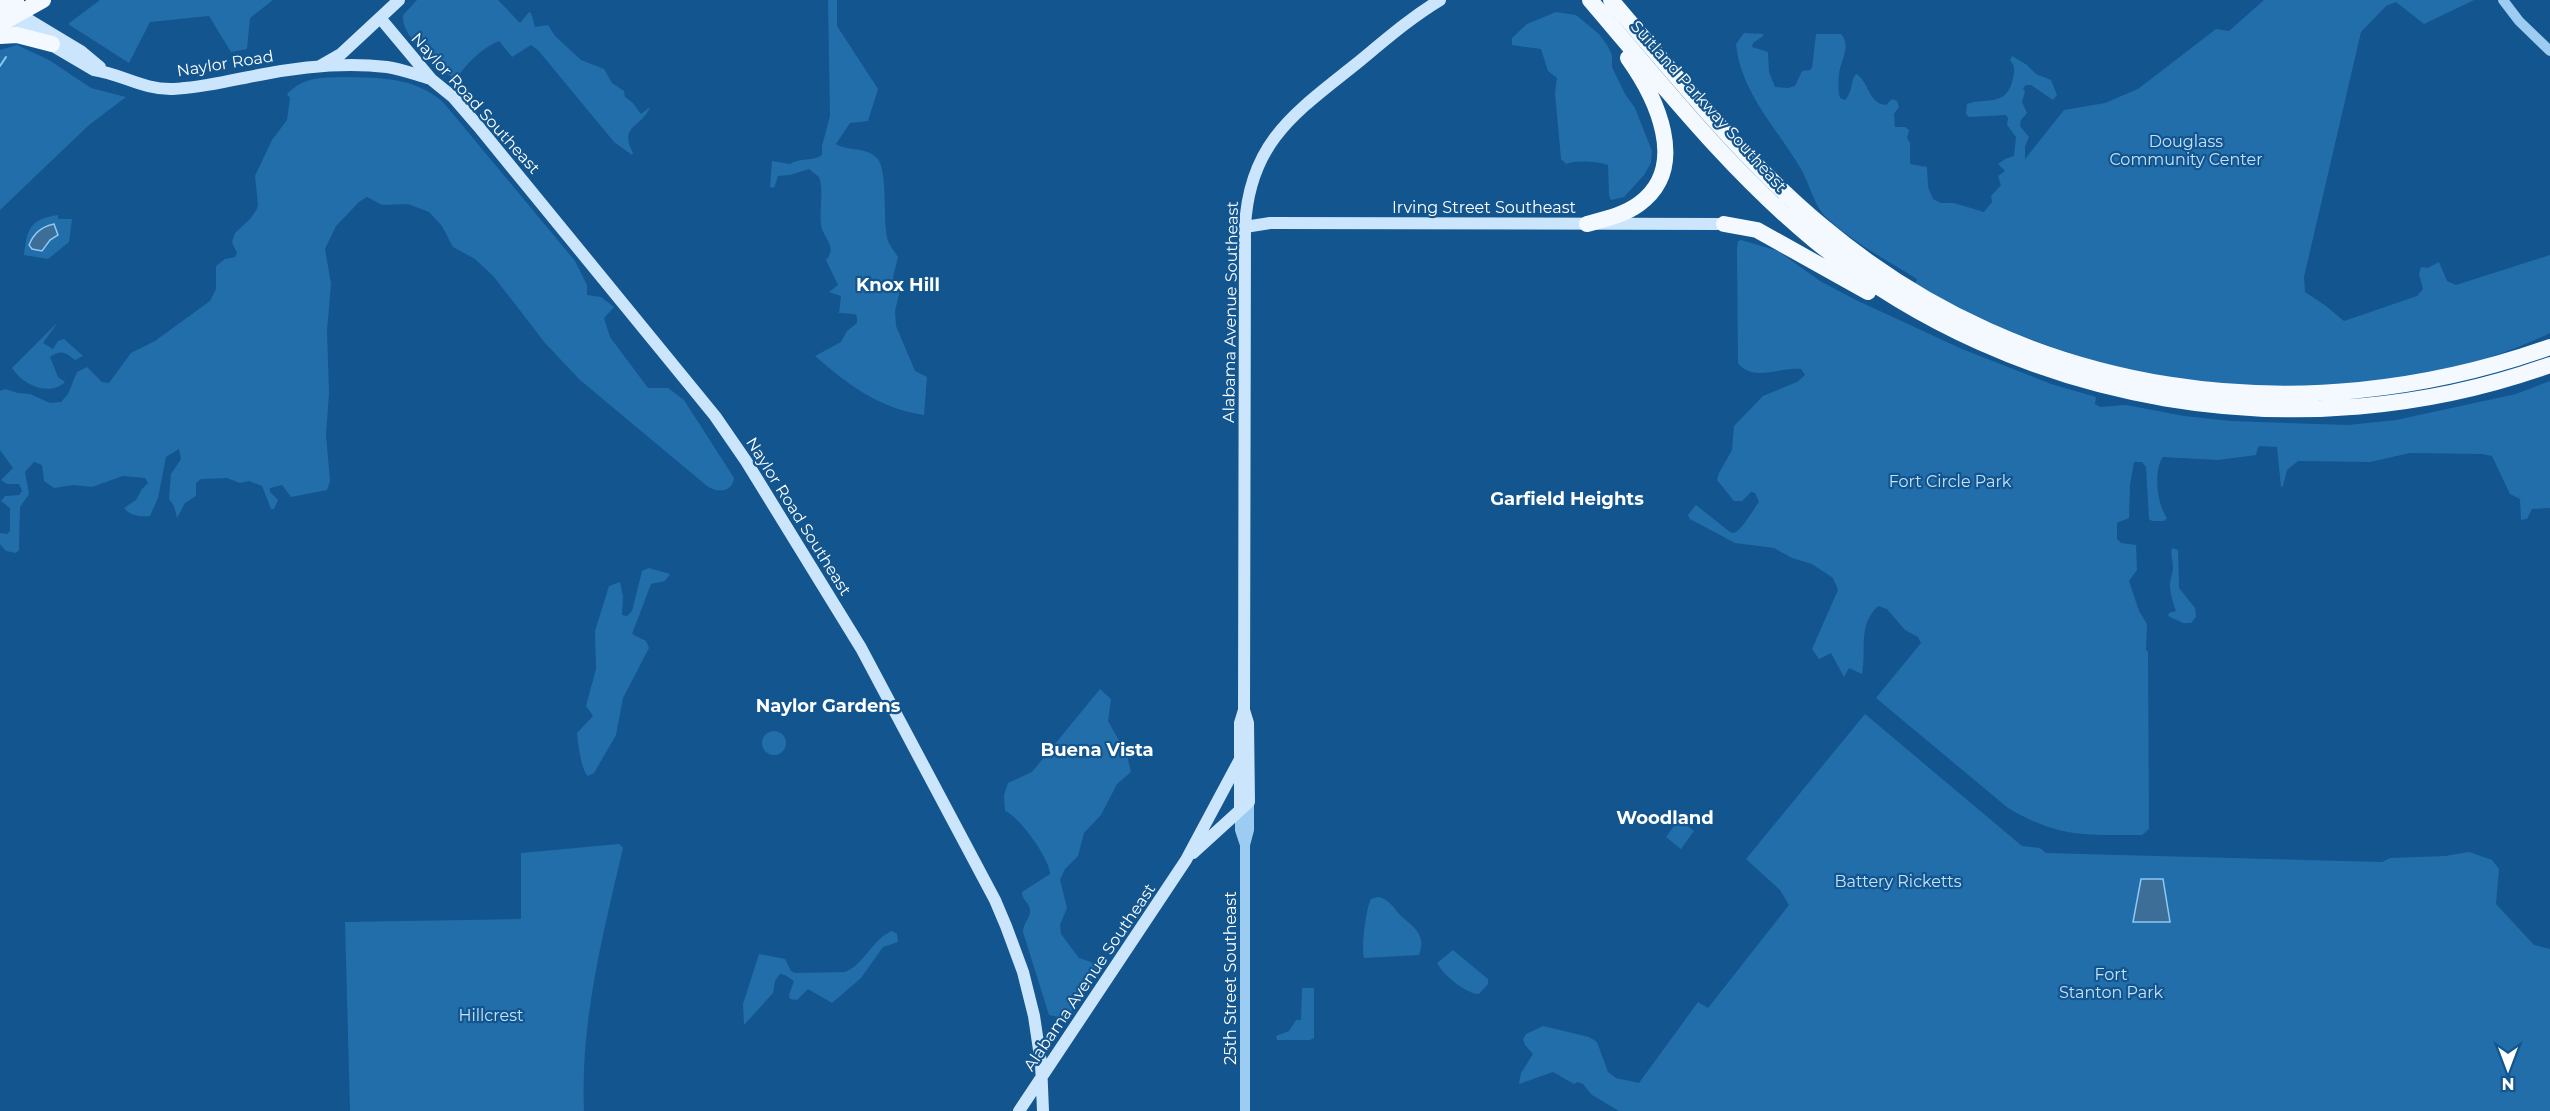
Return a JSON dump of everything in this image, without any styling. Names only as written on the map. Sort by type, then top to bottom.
[{"type":"highway","points":[[6,11],[43,0]]},
{"type":"highway","points":[[1587,224],[1624,212],[1648,196],[1661,174],[1665,148],[1660,118],[1646,86],[1589,0]]},
{"type":"highway","name":"Suitland Parkway Southeast","points":[[1589,0],[1730,160],[1786,216],[1873,284],[1955,331],[2024,362],[2088,382],[2177,402],[2235,408],[2312,410],[2390,404],[2468,390],[2550,365]]},
{"type":"highway","name":"Suitland Parkway Southeast","points":[[1611,0],[1745,153],[1792,200],[1826,229],[1873,265],[1917,293],[1990,331],[2051,355],[2112,373],[2168,385],[2232,393],[2293,395],[2360,391],[2423,383],[2480,370],[2550,347]]},
{"type":"highway","points":[[0,36],[17,35],[52,44]]},
{"type":"highway","points":[[1724,224],[1757,230],[1913,317],[1955,331]]},
{"type":"main road","points":[[316,68],[341,54],[399,0]]},
{"type":"main road","name":"Alabama Avenue Southeast","points":[[1244,806],[1240,723],[1244,710],[1245,227],[1247,199],[1254,175],[1267,148],[1287,121],[1308,101],[1440,0]]},
{"type":"main road","name":"Naylor Road","points":[[6,11],[94,70],[135,84],[172,89],[207,86],[287,70],[387,67],[432,80]]},
{"type":"main road","name":"Naylor Road","points":[[6,11],[82,52],[105,72]]},
{"type":"main road","name":"Naylor Road Southeast","points":[[381,19],[432,80],[453,97],[478,126],[702,400],[746,461],[833,600],[872,668],[999,909],[1018,957],[1029,996],[1042,1076],[1044,1111]]},
{"type":"main road","name":"Irving Street Southeast","points":[[1245,227],[1270,223],[1724,224]]},
{"type":"main road","name":"Alabama Avenue Southeast","points":[[1186,860],[1244,806],[1248,723],[1244,710]]},
{"type":"main road","name":"Alabama Avenue Southeast","points":[[1019,1111],[1186,860],[1240,760]]},
{"type":"street","points":[[2503,0],[2519,21],[2550,51]]},
{"type":"street","name":"25th Street Southeast","points":[[1244,806],[1240,830],[1245,845],[1245,1111]]},
{"type":"green space","points":[[100,0],[273,0],[250,18],[247,49],[231,52],[209,16],[150,22],[129,63],[68,24]]},
{"type":"green space","points":[[417,0],[498,0],[520,23],[529,12],[535,27],[548,25],[555,36],[581,60],[604,69],[612,83],[624,91],[625,97],[641,114],[650,107],[633,127],[628,137],[632,155],[614,142],[538,50],[531,45],[512,57],[499,41],[475,57],[456,80],[449,75],[414,42],[404,23],[403,15]]},
{"type":"green space","points":[[828,0],[837,0],[837,26],[878,89],[868,121],[850,123],[836,144],[866,151],[876,157],[883,172],[886,232],[889,243],[898,257],[893,277],[900,290],[895,311],[896,326],[915,371],[927,377],[924,415],[893,407],[865,394],[815,356],[841,342],[847,331],[857,323],[857,317],[855,314],[839,313],[841,296],[829,292],[838,285],[826,260],[831,251],[821,225],[819,177],[809,169],[778,176],[774,188],[770,187],[772,161],[790,164],[822,155],[822,146],[830,116]]},
{"type":"green space","name":"Douglass Community Center","points":[[2264,0],[2474,0],[2424,24],[2396,2],[2386,6],[2361,32],[2304,277],[2305,292],[2344,321],[2417,296],[2423,289],[2419,274],[2421,267],[2428,268],[2439,262],[2447,281],[2456,285],[2550,255],[2550,333],[2501,354],[2448,369],[2393,380],[2337,386],[2280,387],[2223,385],[2169,379],[2116,369],[2032,340],[1992,324],[1915,285],[1917,279],[1868,249],[1823,214],[1801,169],[1752,94],[1739,62],[1736,44],[1744,33],[1763,34],[1753,43],[1752,47],[1768,52],[1769,72],[1775,87],[1788,88],[1795,86],[1802,71],[1812,68],[1816,34],[1841,34],[1845,49],[1839,74],[1840,98],[1845,100],[1848,96],[1856,74],[1864,82],[1872,97],[1880,104],[1886,105],[1892,99],[1897,101],[1899,107],[1894,114],[1895,127],[1905,127],[1909,130],[1907,138],[1910,143],[1910,164],[1927,167],[1928,187],[1933,199],[1941,203],[1954,203],[1984,212],[1992,202],[1991,196],[2001,185],[1998,176],[2005,171],[1998,164],[2014,156],[2016,137],[2007,125],[2006,115],[1969,117],[1966,114],[1967,104],[1995,100],[2006,94],[2014,73],[2014,66],[2010,60],[2012,56],[2036,74],[2051,80],[2057,95],[2053,100],[2031,85],[2023,88],[2025,92],[2022,102],[2027,113],[2021,120],[2020,126],[2029,137],[2025,146],[2025,159],[2064,110],[2105,103],[2138,89],[2216,29],[2229,31]]},
{"type":"green space","points":[[1556,12],[1576,15],[1599,34],[1607,45],[1612,55],[1612,67],[1625,94],[1635,108],[1652,151],[1651,163],[1644,175],[1624,197],[1611,200],[1608,165],[1586,162],[1566,164],[1561,159],[1555,93],[1557,78],[1548,71],[1541,49],[1512,45],[1512,38],[1527,24]]},
{"type":"green space","points":[[17,45],[49,60],[91,88],[126,97],[89,125],[0,210],[0,50]]},
{"type":"green space","points":[[345,77],[397,80],[409,83],[443,102],[575,261],[587,285],[587,295],[601,297],[614,307],[604,318],[610,337],[648,388],[668,388],[684,400],[734,478],[733,483],[724,490],[715,490],[707,486],[580,380],[545,343],[494,277],[475,259],[453,247],[442,226],[429,212],[408,204],[382,205],[367,197],[359,202],[336,226],[325,249],[331,284],[327,331],[329,393],[326,435],[330,481],[327,490],[291,497],[282,485],[270,488],[270,492],[278,500],[274,509],[271,509],[262,486],[249,481],[240,483],[227,478],[201,479],[196,483],[196,496],[185,503],[177,518],[174,506],[169,499],[171,474],[181,459],[179,449],[166,457],[158,498],[150,516],[139,516],[129,513],[124,508],[136,500],[148,483],[145,478],[123,476],[92,487],[74,485],[54,488],[44,481],[42,465],[34,462],[25,472],[29,494],[20,507],[19,550],[16,553],[6,551],[0,544],[0,533],[7,534],[10,531],[10,508],[1,501],[5,496],[19,495],[22,491],[19,484],[7,484],[1,480],[13,468],[0,450],[0,391],[5,389],[30,394],[50,403],[61,402],[68,394],[77,372],[87,367],[102,382],[109,383],[131,353],[155,341],[210,301],[216,289],[216,266],[225,259],[235,257],[237,253],[232,242],[235,233],[257,209],[255,176],[272,140],[287,120],[290,98],[287,94],[307,81]]},
{"type":"green space","points":[[58,215],[58,219],[72,219],[69,242],[48,259],[24,255],[32,227],[41,219]]},
{"type":"green space","name":"Fort Circle Park","points":[[1738,241],[1778,251],[1820,281],[1962,349],[2051,384],[2096,397],[2095,404],[2100,407],[2126,405],[2184,416],[2231,421],[2348,425],[2396,420],[2516,394],[2550,381],[2550,508],[2532,509],[2527,519],[2521,520],[2520,499],[2510,494],[2492,456],[2410,453],[2370,462],[2298,461],[2287,470],[2281,487],[2277,447],[2260,446],[2256,455],[2218,460],[2163,457],[2157,479],[2161,505],[2167,518],[2164,521],[2152,521],[2149,519],[2146,467],[2142,462],[2134,462],[2130,485],[2129,518],[2117,523],[2117,539],[2121,543],[2136,545],[2137,570],[2129,581],[2139,611],[2147,624],[2149,829],[2142,835],[2104,835],[2073,833],[2042,825],[2008,808],[1876,698],[1921,643],[1918,637],[1905,630],[1887,609],[1878,606],[1867,622],[1862,674],[1849,668],[1844,677],[1831,653],[1819,659],[1812,649],[1838,590],[1833,578],[1812,564],[1792,558],[1774,548],[1735,543],[1690,519],[1688,515],[1696,505],[1730,532],[1734,533],[1744,524],[1759,502],[1755,493],[1751,492],[1742,501],[1734,501],[1717,480],[1732,450],[1734,426],[1763,396],[1797,382],[1805,375],[1801,369],[1751,372],[1738,363],[1737,249]]},
{"type":"green space","points":[[58,322],[43,343],[53,349],[58,341],[64,339],[83,356],[75,360],[60,353],[50,357],[58,377],[65,382],[59,386],[44,389],[29,384],[12,368]]},
{"type":"green space","points":[[2172,548],[2178,550],[2179,588],[2195,608],[2196,617],[2191,623],[2183,623],[2168,616],[2169,613],[2176,611],[2170,585],[2173,567]]},
{"type":"green space","points":[[649,568],[670,574],[665,581],[651,584],[632,634],[646,641],[649,648],[623,698],[616,735],[594,773],[588,776],[582,762],[577,733],[593,716],[586,706],[596,669],[595,631],[609,586],[620,582],[623,596],[622,615],[627,616],[632,611],[642,571]]},
{"type":"green space","points":[[1100,689],[1111,699],[1108,721],[1127,755],[1131,772],[1117,784],[1101,815],[1084,833],[1078,856],[1065,869],[1060,880],[1067,908],[1060,925],[1061,934],[1079,958],[1100,965],[1070,1014],[1059,1017],[1049,1015],[1023,932],[1030,909],[1022,892],[1050,874],[1049,867],[1025,829],[1005,811],[1004,795],[1008,783],[1032,772]]},
{"type":"green space","name":"Fort Stanton Park","points":[[1865,714],[2022,846],[2040,848],[2046,853],[2382,862],[2390,858],[2445,856],[2469,852],[2492,860],[2499,869],[2496,904],[2534,945],[2550,949],[2550,1111],[1619,1111],[1592,1095],[1583,1084],[1578,1082],[1574,1084],[1553,1072],[1519,1084],[1521,1073],[1533,1054],[1523,1039],[1526,1034],[1543,1026],[1589,1037],[1597,1042],[1608,1072],[1616,1078],[1639,1083],[1698,1002],[1708,1008],[1789,905],[1780,890],[1746,859]]},
{"type":"green space","points":[[774,731],[783,734],[786,743],[783,752],[774,755],[765,752],[762,743],[765,734]]},
{"type":"green space","points":[[1679,819],[1694,831],[1681,849],[1666,837]]},
{"type":"green space","name":"Hillcrest","points":[[619,844],[623,848],[594,978],[589,1011],[584,1111],[350,1111],[345,922],[521,919],[521,853]]},
{"type":"green space","points":[[1378,897],[1388,901],[1414,927],[1420,936],[1419,955],[1364,958],[1367,911],[1371,899]]},
{"type":"green space","points":[[892,931],[897,934],[898,942],[883,947],[861,978],[832,1003],[808,989],[797,1000],[790,999],[789,995],[794,981],[780,974],[775,981],[773,993],[744,1025],[743,1004],[759,954],[785,959],[791,971],[795,973],[845,972]]},
{"type":"green space","points":[[1453,950],[1488,979],[1488,984],[1479,994],[1468,991],[1455,983],[1437,963]]},
{"type":"green space","points":[[1302,988],[1314,988],[1314,1038],[1277,1040],[1276,1036],[1289,1031],[1296,1020],[1301,1020]]},
{"type":"shaded area","points":[[54,224],[58,235],[50,240],[42,251],[32,249],[29,245],[33,237],[45,227]]},
{"type":"shaded area","points":[[2141,879],[2163,879],[2170,922],[2133,922]]},
{"type":"waterway","points":[[0,66],[6,57]]},
{"type":"district","name":"Knox Hill","points":[[898,285]]},
{"type":"district","name":"Garfield Heights","points":[[1567,499]]},
{"type":"district","name":"Naylor Gardens","points":[[828,706]]},
{"type":"district","name":"Buena Vista","points":[[1097,750]]},
{"type":"district","name":"Woodland","points":[[1665,818]]},
{"type":"park label","name":"Battery Ricketts","points":[[1898,881]]}]
